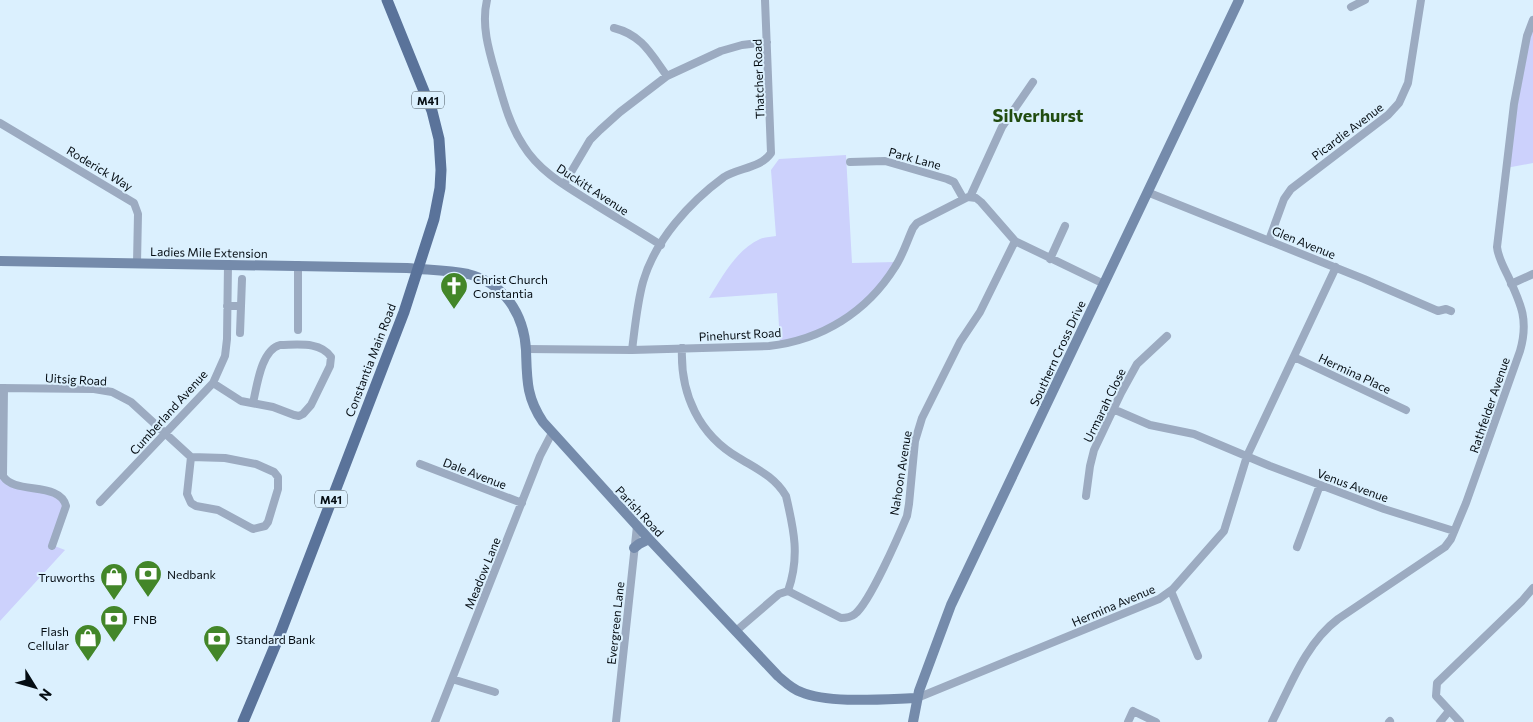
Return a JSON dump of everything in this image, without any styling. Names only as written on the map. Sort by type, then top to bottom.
[{"type":"main road","name":"Constantia Main Road","points":[[244,722],[280,634],[404,312],[434,219],[440,188],[439,139],[432,111],[387,0]]},
{"type":"street","name":"Duckitt Avenue","points":[[487,0],[485,19],[491,58],[509,118],[532,157],[542,169],[660,245]]},
{"type":"street","name":"Thatcher Road","points":[[660,245],[688,210],[708,189],[727,176],[763,161],[770,156],[772,150],[765,0]]},
{"type":"street","name":"Southern Cross Drive","points":[[913,722],[917,698],[932,652],[951,604],[1239,0]]},
{"type":"street","points":[[1351,7],[1365,0]]},
{"type":"street","name":"Picardie Avenue","points":[[1269,240],[1284,199],[1291,190],[1388,115],[1402,98],[1410,74],[1421,0]]},
{"type":"street","name":"Rathfelder Avenue","points":[[1272,722],[1310,650],[1324,632],[1338,620],[1442,550],[1448,543],[1477,474],[1522,343],[1524,316],[1500,260],[1497,246],[1514,104],[1527,36],[1533,20]]},
{"type":"street","points":[[614,28],[624,30],[638,38],[667,76]]},
{"type":"street","points":[[564,184],[590,140],[620,112],[667,76],[694,62],[727,49],[767,42]]},
{"type":"street","points":[[1033,82],[1002,127],[967,197],[976,198],[981,202],[1015,241],[1104,284]]},
{"type":"street","name":"Roderick Way","points":[[0,123],[134,202],[138,214],[137,263]]},
{"type":"street","name":"Park Lane","points":[[850,162],[885,161],[947,179],[954,182],[967,197]]},
{"type":"street","name":"Glen Avenue","points":[[1147,192],[1336,267],[1438,311],[1445,309],[1451,311]]},
{"type":"street","name":"Pinehurst Road","points":[[526,349],[632,350],[782,344],[816,335],[844,320],[866,303],[895,266],[917,223],[967,197]]},
{"type":"street","points":[[1050,259],[1065,226]]},
{"type":"street","name":"Nahoon Avenue","points":[[788,591],[841,618],[848,618],[855,614],[868,598],[907,516],[915,441],[922,418],[960,342],[980,312],[1015,241]]},
{"type":"street","points":[[632,350],[643,282],[648,267],[660,245]]},
{"type":"street","name":"Ladies Mile Extension","points":[[0,261],[418,269]]},
{"type":"street","name":"Cumberland Avenue","points":[[100,502],[213,383],[220,370],[225,356],[227,339],[228,264]]},
{"type":"street","points":[[298,266],[298,330]]},
{"type":"street","name":"Hermina Avenue","points":[[917,698],[1159,600],[1171,591],[1224,531],[1247,456],[1336,267]]},
{"type":"street","name":"Parish Road","points":[[418,269],[466,274],[483,280],[496,287],[512,304],[523,329],[526,349],[526,382],[537,414],[637,526],[778,676],[799,692],[829,699],[917,698]]},
{"type":"street","points":[[1511,284],[1533,274]]},
{"type":"street","points":[[240,333],[242,279]]},
{"type":"street","points":[[227,306],[241,306]]},
{"type":"street","name":"Urmarah Close","points":[[1086,496],[1094,450],[1113,410],[1137,364],[1167,336]]},
{"type":"street","points":[[213,383],[235,399],[253,403],[273,407],[294,415],[303,414],[311,405],[330,366],[331,357],[322,348],[314,346],[280,344],[275,346],[265,357],[253,403]]},
{"type":"street","points":[[682,348],[682,369],[687,393],[696,415],[705,430],[720,445],[770,477],[786,496],[796,557],[788,591],[779,594],[736,631]]},
{"type":"street","name":"Hermina Place","points":[[1294,357],[1406,410]]},
{"type":"street","points":[[2,388],[3,476],[10,483],[54,493],[63,498],[66,506],[52,546]]},
{"type":"street","name":"Uitsig Road","points":[[2,388],[104,390],[117,394],[131,402],[191,457]]},
{"type":"street","name":"Venus Avenue","points":[[1113,410],[1150,425],[1194,434],[1384,509],[1454,531]]},
{"type":"street","name":"Meadow Lane","points":[[435,722],[540,456],[552,433]]},
{"type":"street","points":[[191,457],[234,460],[256,464],[274,472],[278,477],[278,489],[268,522],[265,526],[253,530],[218,510],[196,506],[191,503],[187,494],[191,457]]},
{"type":"street","name":"Dale Avenue","points":[[420,464],[522,503]]},
{"type":"street","points":[[1297,547],[1320,485]]},
{"type":"street","name":"Evergreen Lane","points":[[616,722],[637,526]]},
{"type":"street","points":[[634,548],[649,539]]},
{"type":"street","points":[[1460,722],[1436,696],[1435,686],[1532,590]]},
{"type":"street","points":[[1171,591],[1198,656]]},
{"type":"street","points":[[452,679],[495,692]]},
{"type":"street","points":[[1128,722],[1133,711],[1156,722]]},
{"type":"street","points":[[1440,722],[1449,711]]},
{"type":"shaded area","points":[[1533,20],[1533,163],[1506,168]]},
{"type":"shaded area","points":[[846,155],[852,263],[896,262],[883,280],[855,310],[815,333],[780,343],[777,293],[709,298],[731,264],[744,249],[760,239],[776,236],[771,170],[779,159]]},
{"type":"shaded area","points":[[0,388],[4,388],[5,479],[54,493],[65,501],[52,545],[65,550],[0,621]]},
{"type":"place","name":"Christ Church Constantia","points":[[454,310]]},
{"type":"place","name":"Nedbank","points":[[148,598]]},
{"type":"place","name":"Truworths","points":[[114,601]]},
{"type":"place","name":"FNB","points":[[114,643]]},
{"type":"place","name":"Flash Cellular","points":[[88,662]]},
{"type":"place","name":"Standard Bank","points":[[217,663]]},
{"type":"district","name":"Silverhurst","points":[[1038,115]]}]
